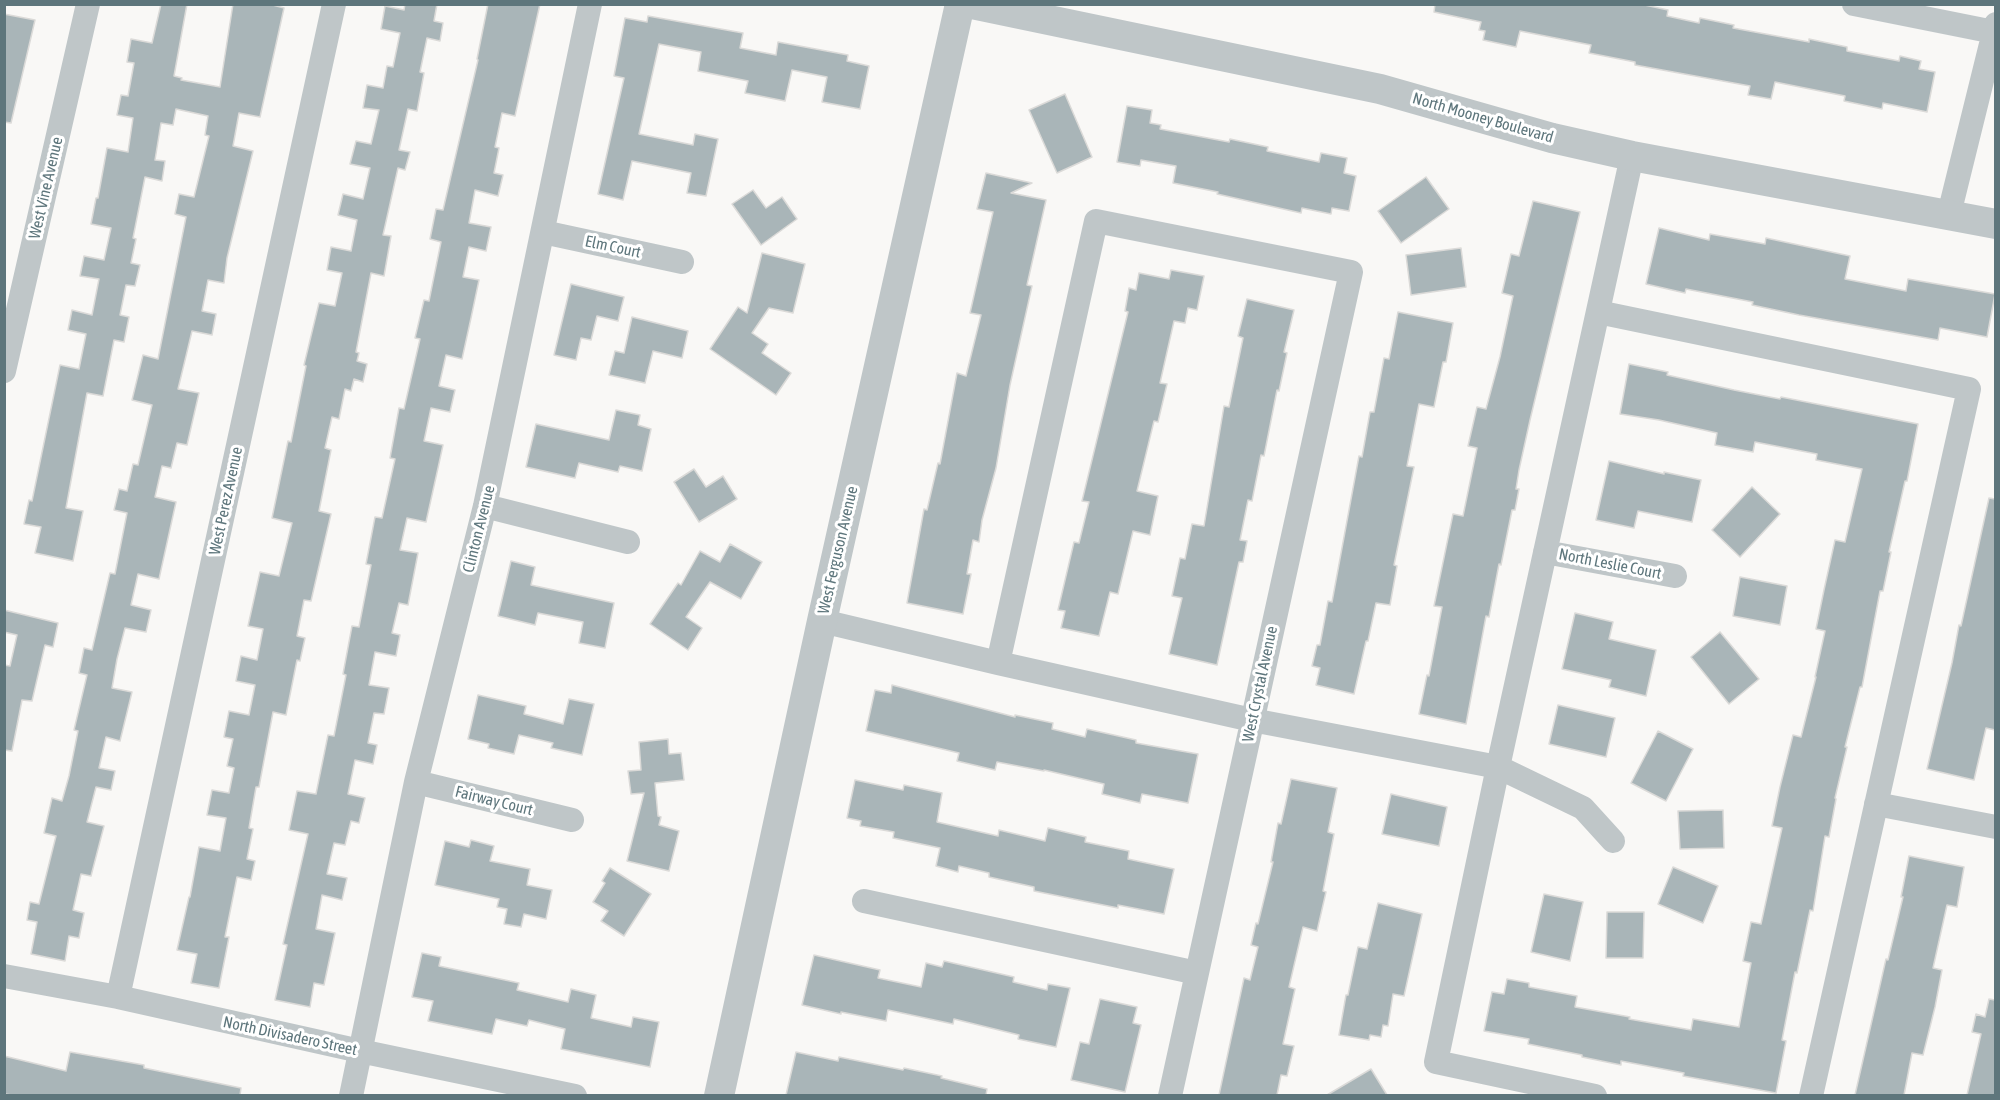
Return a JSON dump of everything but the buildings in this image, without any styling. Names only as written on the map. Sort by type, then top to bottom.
[{"type":"street","name":"West Vine Avenue","points":[[4,371],[88,4]]},
{"type":"street","name":"West Perez Avenue","points":[[118,998],[334,4]]},
{"type":"street","name":"Clinton Avenue","points":[[351,1095],[416,782],[485,506],[590,4]]},
{"type":"street","name":"West Ferguson Avenue","points":[[719,1095],[960,4]]},
{"type":"street","name":"North Mooney Boulevard","points":[[972,4],[1380,89],[1552,138],[1632,156],[1995,224]]},
{"type":"street","points":[[1854,4],[1995,28],[1949,214]]},
{"type":"street","points":[[1595,1095],[1436,1062],[1497,767],[1632,156]]},
{"type":"street","name":"West Crystal Avenue","points":[[998,663],[1096,221],[1351,272],[1170,1095]]},
{"type":"street","name":"Elm Court","points":[[543,232],[682,262]]},
{"type":"street","points":[[1598,312],[1969,389],[1811,1095]]},
{"type":"street","points":[[485,506],[628,542]]},
{"type":"street","name":"North Leslie Court","points":[[1545,552],[1675,576]]},
{"type":"street","points":[[822,621],[1252,720],[1497,767],[1583,808],[1613,841]]},
{"type":"street","name":"Fairway Court","points":[[416,782],[572,820]]},
{"type":"street","points":[[1876,804],[1995,827]]},
{"type":"street","points":[[864,901],[1197,973]]},
{"type":"street","name":"North Divisadero Street","points":[[4,976],[575,1095]]}]
